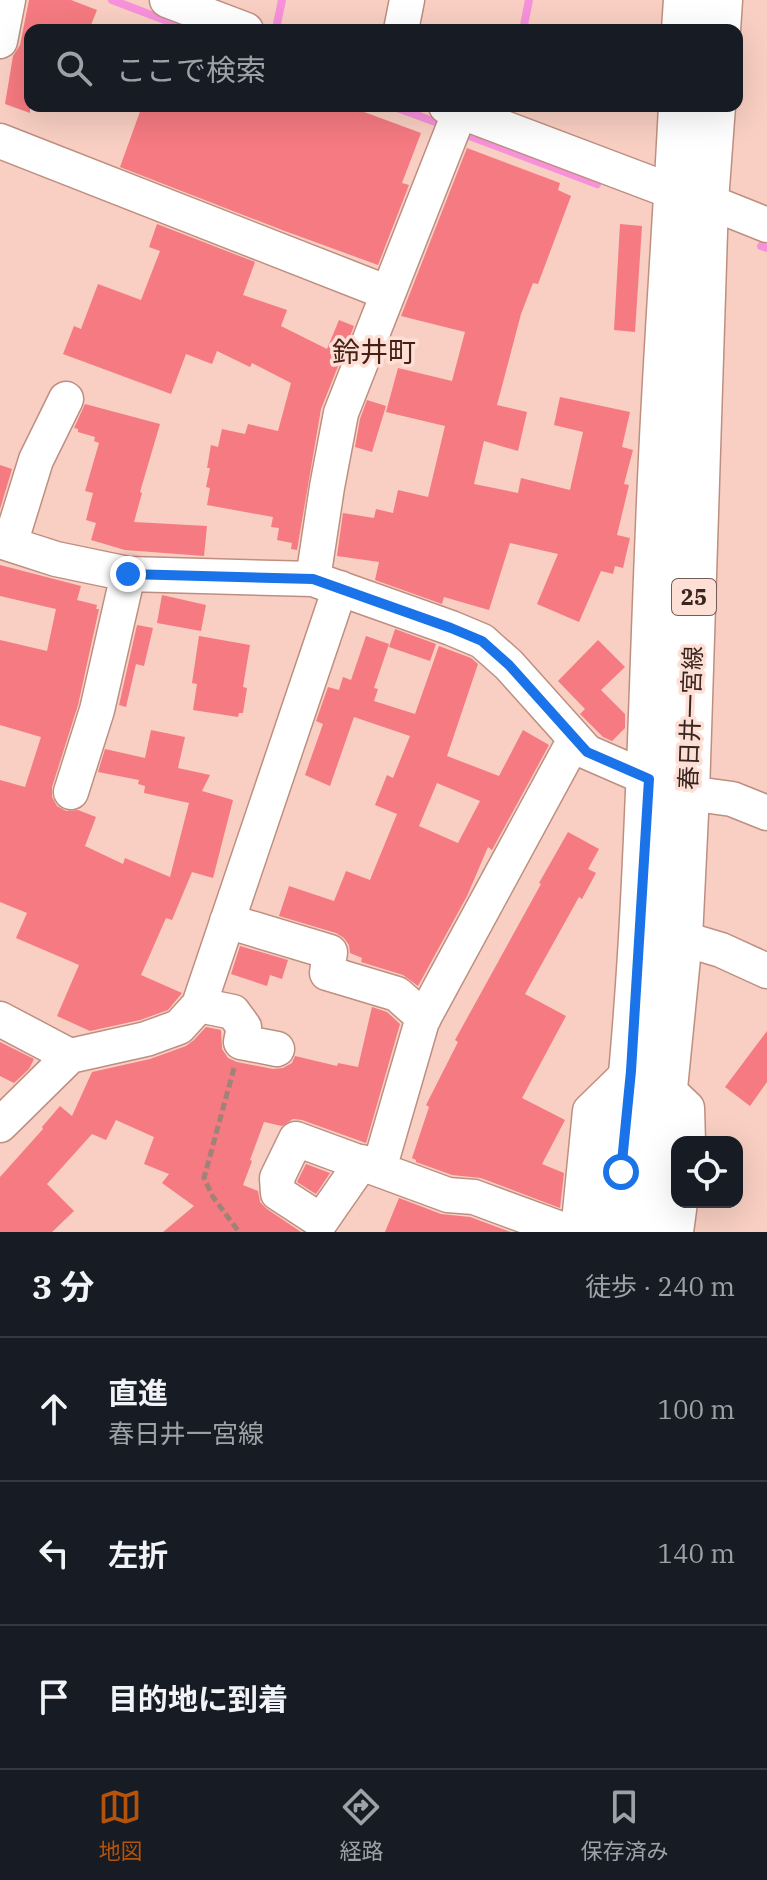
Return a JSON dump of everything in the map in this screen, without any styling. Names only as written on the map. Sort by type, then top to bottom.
[{"type":"main road","points":[[683,24],[685,0]]},
{"type":"main road","points":[[719,24],[721,0]]},
{"type":"main road","name":"春日井一宮線","points":[[612,1232],[621,1172],[649,1080],[681,938],[688,793],[691,197],[681,112]]},
{"type":"main road","name":"春日井一宮線","points":[[646,1232],[649,779],[657,525],[691,197],[712,112]]},
{"type":"street","points":[[0,41],[8,0]]},
{"type":"street","points":[[167,0],[230,24]]},
{"type":"street","points":[[402,24],[407,0]]},
{"type":"street","points":[[0,1125],[70,1056],[146,1039],[179,1027],[199,1005],[227,921],[326,583],[327,487],[341,413],[388,293],[452,112]]},
{"type":"street","points":[[464,112],[767,225]]},
{"type":"street","points":[[0,141],[388,293]]},
{"type":"street","points":[[66,399],[36,460],[5,542],[56,559],[128,574],[326,583],[482,641],[509,665],[587,752],[688,793],[732,799],[767,813]]},
{"type":"street","points":[[71,792],[97,710],[128,574]]},
{"type":"street","points":[[569,1232],[474,1197],[448,1195],[371,1166],[424,1018],[575,739]]},
{"type":"street","points":[[227,921],[330,952],[327,973],[397,994],[424,1018]]},
{"type":"street","points":[[681,938],[721,950],[767,971]]},
{"type":"street","points":[[199,1005],[233,1012],[244,1027],[241,1042],[277,1049]]},
{"type":"street","points":[[0,1019],[70,1056]]},
{"type":"street","points":[[578,1232],[590,1111],[649,1080],[687,1108],[688,1136]]},
{"type":"street","points":[[676,1232],[679,1208]]},
{"type":"path","points":[[239,1232],[213,1197],[204,1178],[241,1042]]},
{"type":"building","points":[[29,0],[71,0],[97,10],[91,24],[24,24]]},
{"type":"building","points":[[24,25],[24,111],[5,104],[13,56],[20,45]]},
{"type":"building","points":[[140,112],[364,112],[421,133],[402,183],[409,185],[378,265],[120,167]]},
{"type":"building","points":[[467,148],[560,183],[558,190],[571,196],[538,284],[533,283],[521,314],[497,405],[527,412],[518,451],[484,441],[474,484],[518,493],[521,478],[570,490],[583,432],[554,425],[560,397],[630,412],[622,447],[633,450],[624,484],[629,485],[617,535],[630,538],[623,568],[615,566],[613,574],[601,571],[579,622],[537,604],[558,554],[510,543],[489,610],[444,597],[442,604],[375,580],[379,562],[337,556],[343,513],[374,518],[376,509],[393,513],[398,490],[428,497],[445,426],[386,412],[398,368],[452,381],[465,332],[401,316]]},
{"type":"building","points":[[157,224],[255,262],[243,295],[287,310],[281,326],[327,349],[339,320],[354,326],[321,409],[297,550],[291,549],[292,543],[277,540],[279,528],[271,527],[273,517],[207,505],[210,488],[206,487],[211,445],[218,447],[222,429],[245,434],[248,424],[278,431],[291,383],[252,363],[250,367],[217,351],[212,364],[186,354],[171,394],[63,354],[74,326],[81,329],[98,284],[141,300],[160,251],[149,247]]},
{"type":"building","points":[[620,224],[642,226],[635,332],[614,330]]},
{"type":"building","points":[[367,400],[386,406],[372,452],[355,447]]},
{"type":"building","points":[[85,404],[160,424],[134,522],[207,526],[204,556],[125,550],[91,540],[96,523],[86,520],[93,493],[85,491],[99,443],[94,441],[95,437],[74,428]]},
{"type":"building","points":[[0,465],[12,469],[0,509]]},
{"type":"building","points":[[0,565],[81,586],[77,600],[97,605],[96,609],[99,609],[78,705],[52,787],[52,797],[57,806],[96,817],[85,846],[123,864],[125,858],[170,877],[189,803],[144,793],[145,786],[138,784],[139,780],[98,772],[105,749],[145,758],[151,730],[185,737],[178,768],[210,775],[202,791],[233,800],[213,878],[192,872],[172,920],[166,918],[141,975],[182,993],[168,1010],[140,1020],[90,1031],[57,1016],[79,965],[16,938],[27,913],[0,902],[0,780],[25,787],[41,737],[0,725],[0,640],[47,651],[56,609],[0,596]]},
{"type":"building","points":[[162,595],[206,605],[201,631],[157,623]]},
{"type":"building","points":[[137,625],[153,628],[144,666],[136,664],[126,707],[119,705]]},
{"type":"building","points":[[395,629],[436,644],[430,661],[389,647]]},
{"type":"building","points":[[199,636],[250,645],[243,687],[247,688],[243,713],[239,713],[238,717],[193,710],[197,684],[192,683]]},
{"type":"building","points":[[366,636],[389,644],[374,688],[378,689],[374,701],[415,714],[439,646],[471,658],[478,664],[447,756],[499,776],[523,730],[549,745],[492,850],[488,847],[467,896],[418,986],[403,975],[361,962],[362,958],[350,953],[349,945],[336,933],[279,916],[289,886],[334,901],[346,871],[370,880],[397,814],[375,805],[387,775],[393,778],[410,736],[354,717],[330,786],[305,775],[323,724],[316,721],[328,687],[339,690],[343,677],[351,680]],"holes":[[[437,783],[480,801],[458,843],[419,826]]]},
{"type":"building","points":[[598,640],[625,667],[601,690],[625,714],[625,728],[612,741],[603,737],[580,714],[585,709],[558,681]]},
{"type":"building","points":[[568,832],[599,849],[588,869],[596,873],[582,899],[579,897],[525,994],[566,1016],[522,1098],[565,1120],[542,1164],[564,1173],[560,1208],[481,1178],[452,1175],[412,1158],[429,1107],[426,1105],[458,1042],[455,1040]]},
{"type":"building","points":[[240,946],[288,960],[282,979],[270,975],[267,986],[231,974]]},
{"type":"building","points":[[372,1007],[387,1012],[400,1024],[366,1143],[302,1120],[293,1119],[282,1126],[264,1122],[250,1160],[243,1185],[258,1191],[260,1202],[267,1209],[301,1232],[163,1232],[194,1206],[162,1183],[169,1174],[144,1164],[154,1137],[116,1120],[106,1140],[92,1134],[47,1184],[74,1211],[52,1232],[0,1232],[0,1177],[60,1106],[72,1116],[92,1072],[150,1059],[186,1046],[206,1027],[221,1030],[222,1049],[228,1058],[237,1062],[283,1068],[292,1063],[295,1056],[337,1066],[338,1063],[358,1067]]},
{"type":"building","points":[[767,1031],[767,1082],[750,1106],[725,1087]]},
{"type":"building","points":[[0,1042],[34,1059],[29,1069],[14,1083],[0,1076]]},
{"type":"building","points":[[306,1164],[330,1173],[316,1194],[297,1182]]},
{"type":"building","points":[[399,1198],[441,1214],[470,1217],[511,1232],[385,1232]]},
{"type":"waterway","points":[[112,0],[175,24]]},
{"type":"waterway","points":[[277,24],[282,0]]},
{"type":"waterway","points":[[524,24],[529,0]]},
{"type":"waterway","points":[[408,112],[438,123]]},
{"type":"waterway","points":[[467,135],[597,184]]},
{"type":"waterway","points":[[761,246],[767,248]]},
{"type":"district","name":"鈴井町","points":[[374,352]]},
{"type":"route","points":[[128,574],[313,579],[451,628],[482,641],[509,665],[587,752],[649,779],[631,1071],[621,1172]]}]
